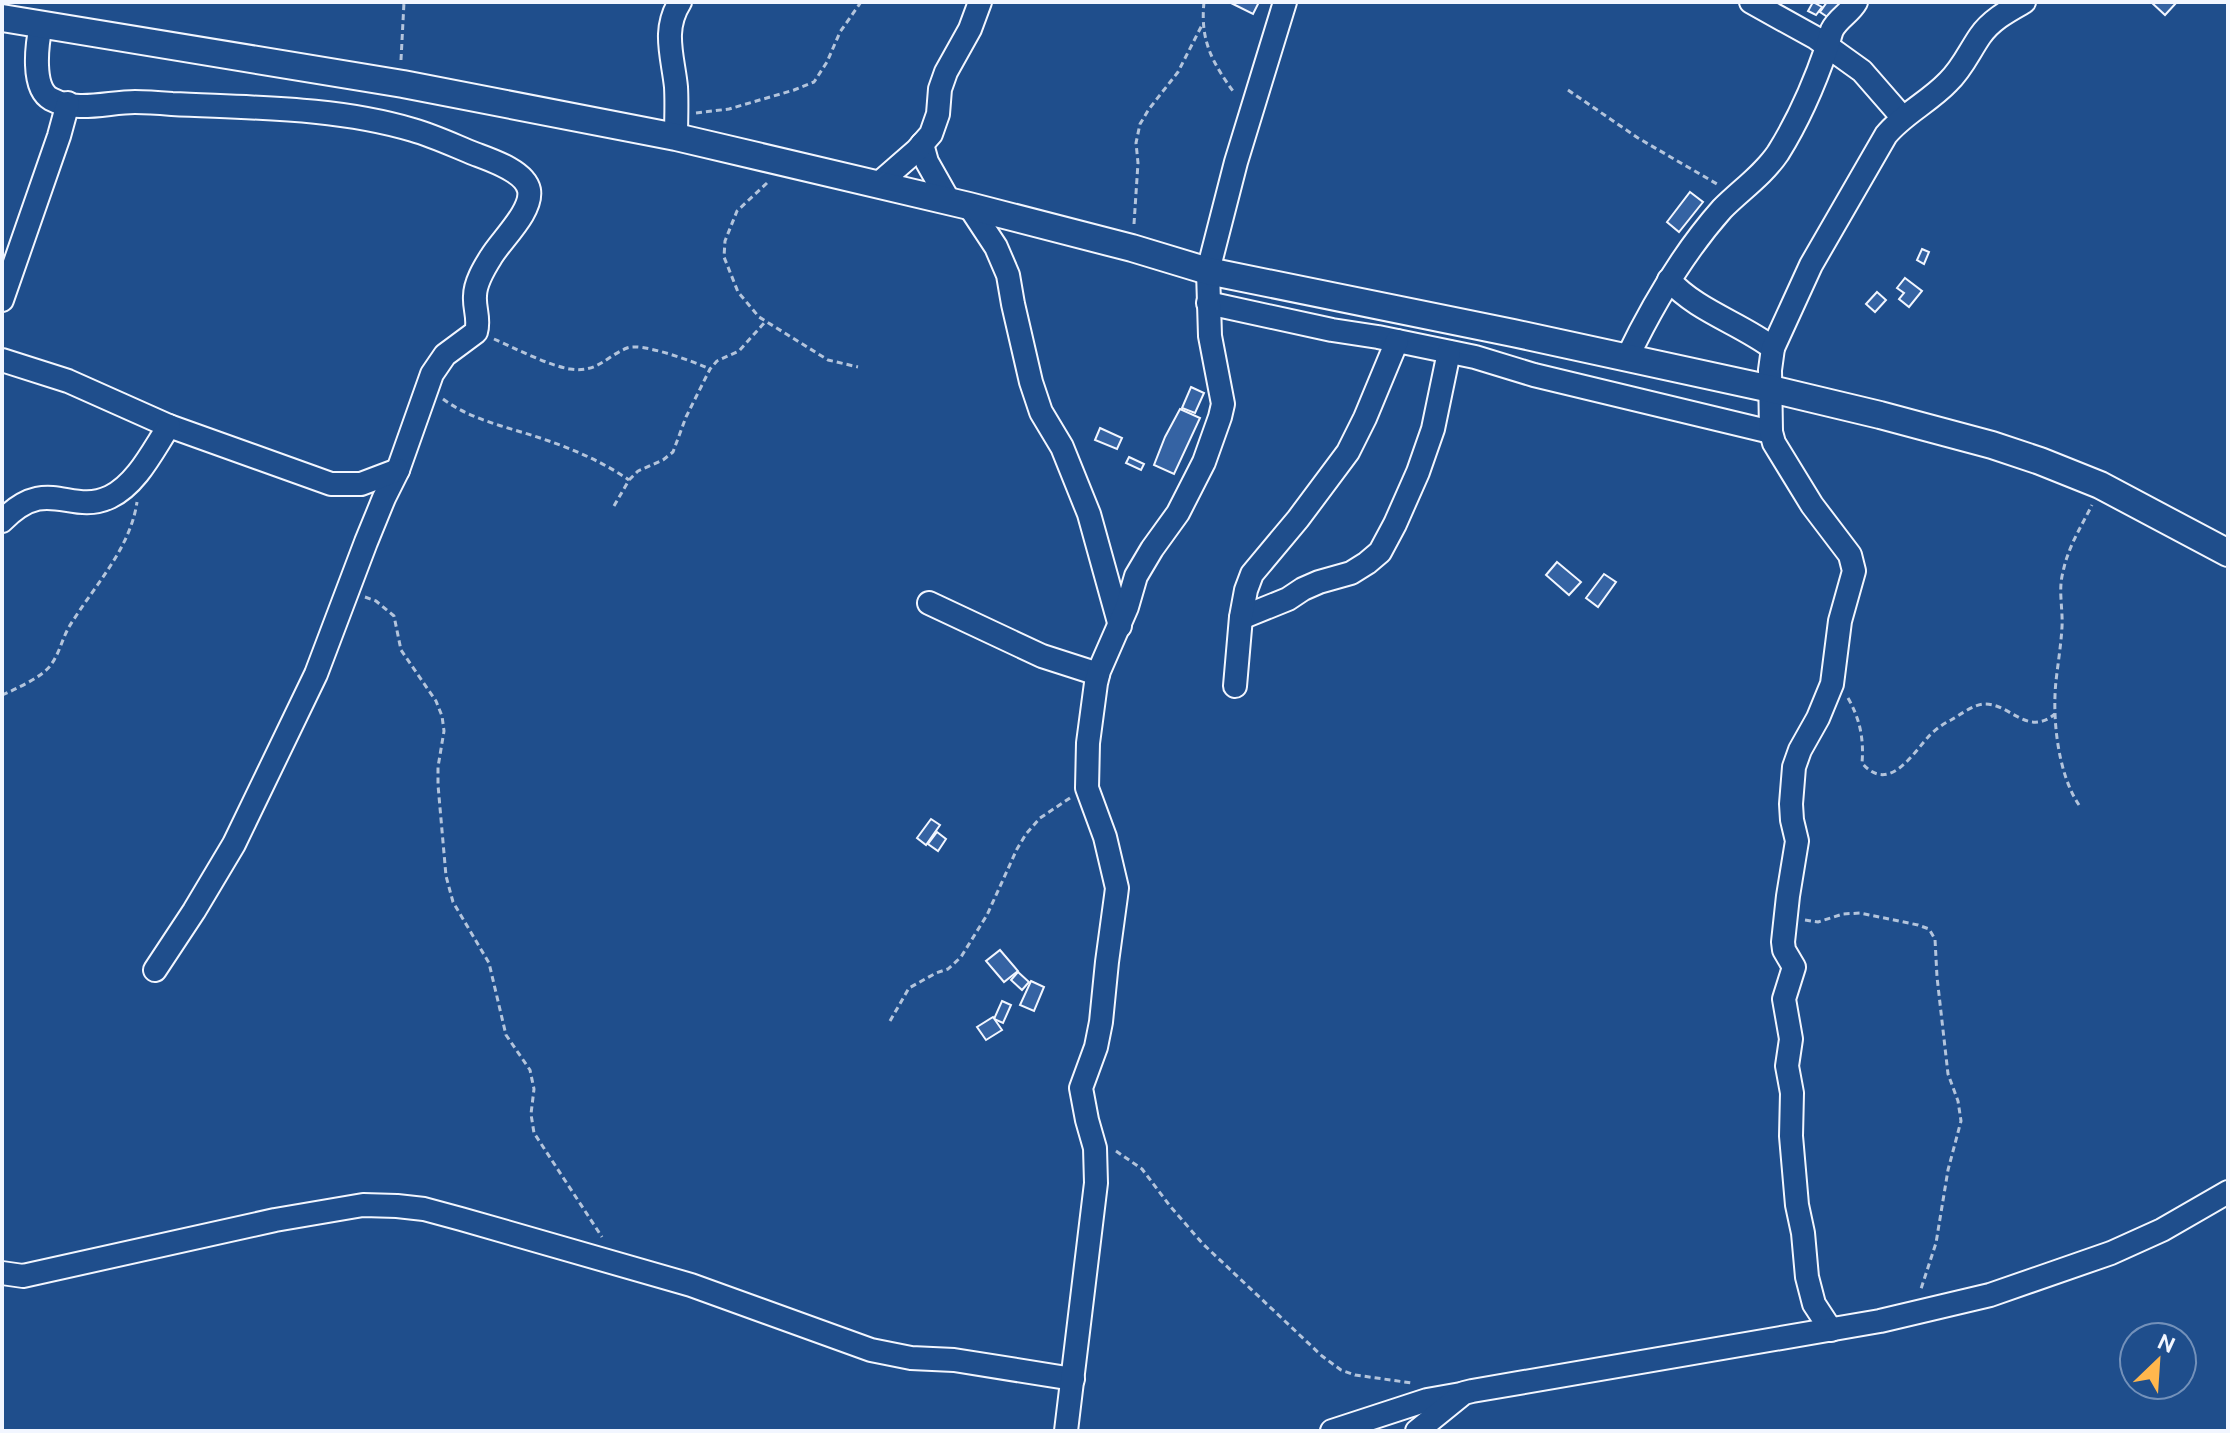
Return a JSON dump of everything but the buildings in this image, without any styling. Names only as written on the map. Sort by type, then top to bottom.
[{"type":"main road","points":[[2,18],[676,126],[791,164],[1132,248],[1208,271],[1513,333],[1880,415],[2040,461],[2100,485],[2228,553]]},
{"type":"street","points":[[676,126],[676,88],[668,38],[680,2]]},
{"type":"street","points":[[878,184],[931,134],[946,72],[970,29],[980,2]]},
{"type":"street","points":[[1066,1431],[1097,1161],[1081,1088],[1096,1047],[1101,1022],[1117,888],[1105,837],[1087,788],[1088,743],[1098,674],[1120,626],[1136,576],[1178,513],[1204,462],[1223,410],[1210,336],[1208,271],[1236,162],[1285,2]]},
{"type":"street","points":[[1751,2],[1828,46],[1862,71],[1903,118]]},
{"type":"street","points":[[1627,358],[1649,313],[1690,248],[1778,153],[1828,46],[1834,26],[1856,2]]},
{"type":"street","points":[[1831,1330],[1814,1304],[1797,1205],[1791,1136],[1792,1093],[1787,1062],[1791,1039],[1784,999],[1794,970],[1783,946],[1797,841],[1791,804],[1794,767],[1824,706],[1835,675],[1840,621],[1854,567],[1850,555],[1812,505],[1774,443],[1770,370],[1773,348],[1811,265],[1886,135],[1949,82],[1991,23],[2024,2]]},
{"type":"street","points":[[41,25],[37,58],[40,85],[52,99],[87,107],[134,102],[306,111],[350,117],[413,130],[503,165],[523,178],[529,190],[528,204],[479,278],[475,295],[478,313],[476,332],[445,355],[432,374],[398,470],[347,590],[316,674],[234,844],[155,970]]},
{"type":"street","points":[[2,300],[68,103]]},
{"type":"street","points":[[922,144],[927,162],[996,247],[1008,275],[1031,382],[1041,412],[1062,447],[1089,514],[1120,626]]},
{"type":"street","points":[[1669,280],[1701,305],[1773,348]]},
{"type":"street","points":[[1208,303],[1475,357],[1534,375],[1771,432]]},
{"type":"street","points":[[1235,686],[1241,618],[1252,574],[1348,452],[1397,341]]},
{"type":"street","points":[[1241,618],[1288,599],[1319,582],[1351,573],[1380,552],[1418,472],[1433,429],[1449,352]]},
{"type":"street","points":[[2,360],[68,381],[169,426],[331,484],[361,484],[398,470]]},
{"type":"street","points":[[2,521],[15,508],[34,498],[91,502],[110,497],[123,489],[140,471],[169,426]]},
{"type":"street","points":[[929,603],[1042,656],[1098,674]]},
{"type":"street","points":[[1332,1431],[1405,1406],[1464,1393],[1831,1330],[1990,1295],[2111,1253],[2162,1230],[2228,1192]]},
{"type":"street","points":[[2,1273],[36,1274],[275,1220],[363,1205],[397,1206],[424,1209],[691,1285],[871,1350],[1073,1379]]},
{"type":"street","points":[[1417,1431],[1464,1393]]},
{"type":"path","points":[[403,84],[404,2]]},
{"type":"path","points":[[676,126],[814,82],[840,32],[861,2]]},
{"type":"path","points":[[1204,2],[1202,25],[1209,52],[1251,115]]},
{"type":"path","points":[[1132,248],[1138,163],[1136,143],[1140,124],[1178,72],[1202,25]]},
{"type":"path","points":[[1568,90],[1638,138],[1720,186],[1734,198]]},
{"type":"path","points":[[791,164],[737,211],[725,241],[724,257],[738,292],[759,317],[828,360],[858,367]]},
{"type":"path","points":[[614,506],[638,471],[673,452],[681,428],[710,369],[717,361],[739,351],[766,321]]},
{"type":"path","points":[[476,332],[570,369],[598,366],[626,348],[636,346],[689,359],[710,369]]},
{"type":"path","points":[[429,383],[452,406],[602,462],[629,480]]},
{"type":"path","points":[[2,695],[51,666],[67,631],[125,542],[135,518],[140,471]]},
{"type":"path","points":[[2079,805],[2070,791],[2055,714],[2062,625],[2060,596],[2062,574],[2072,543],[2100,485]]},
{"type":"path","points":[[347,590],[376,601],[394,616],[401,650],[436,701],[444,731],[438,767],[440,819],[446,876],[453,902],[489,963],[506,1035],[530,1070],[534,1089],[531,1114],[534,1133],[618,1265]]},
{"type":"path","points":[[1835,675],[1853,707],[1864,738],[1862,763],[1871,771],[1884,774],[1902,767],[1936,729],[1982,704],[2035,722],[2044,721],[2055,714]]},
{"type":"path","points":[[890,1021],[909,988],[948,969],[961,957],[987,915],[1017,849],[1033,826],[1055,806],[1087,788]]},
{"type":"path","points":[[1787,906],[1811,922],[1860,913],[1918,925],[1929,929],[1935,939],[1948,1074],[1961,1111],[1961,1121],[1948,1170],[1936,1243],[1920,1290],[1925,1311]]},
{"type":"path","points":[[1092,1136],[1142,1169],[1203,1244],[1322,1356],[1341,1370],[1355,1375],[1421,1385]]}]
